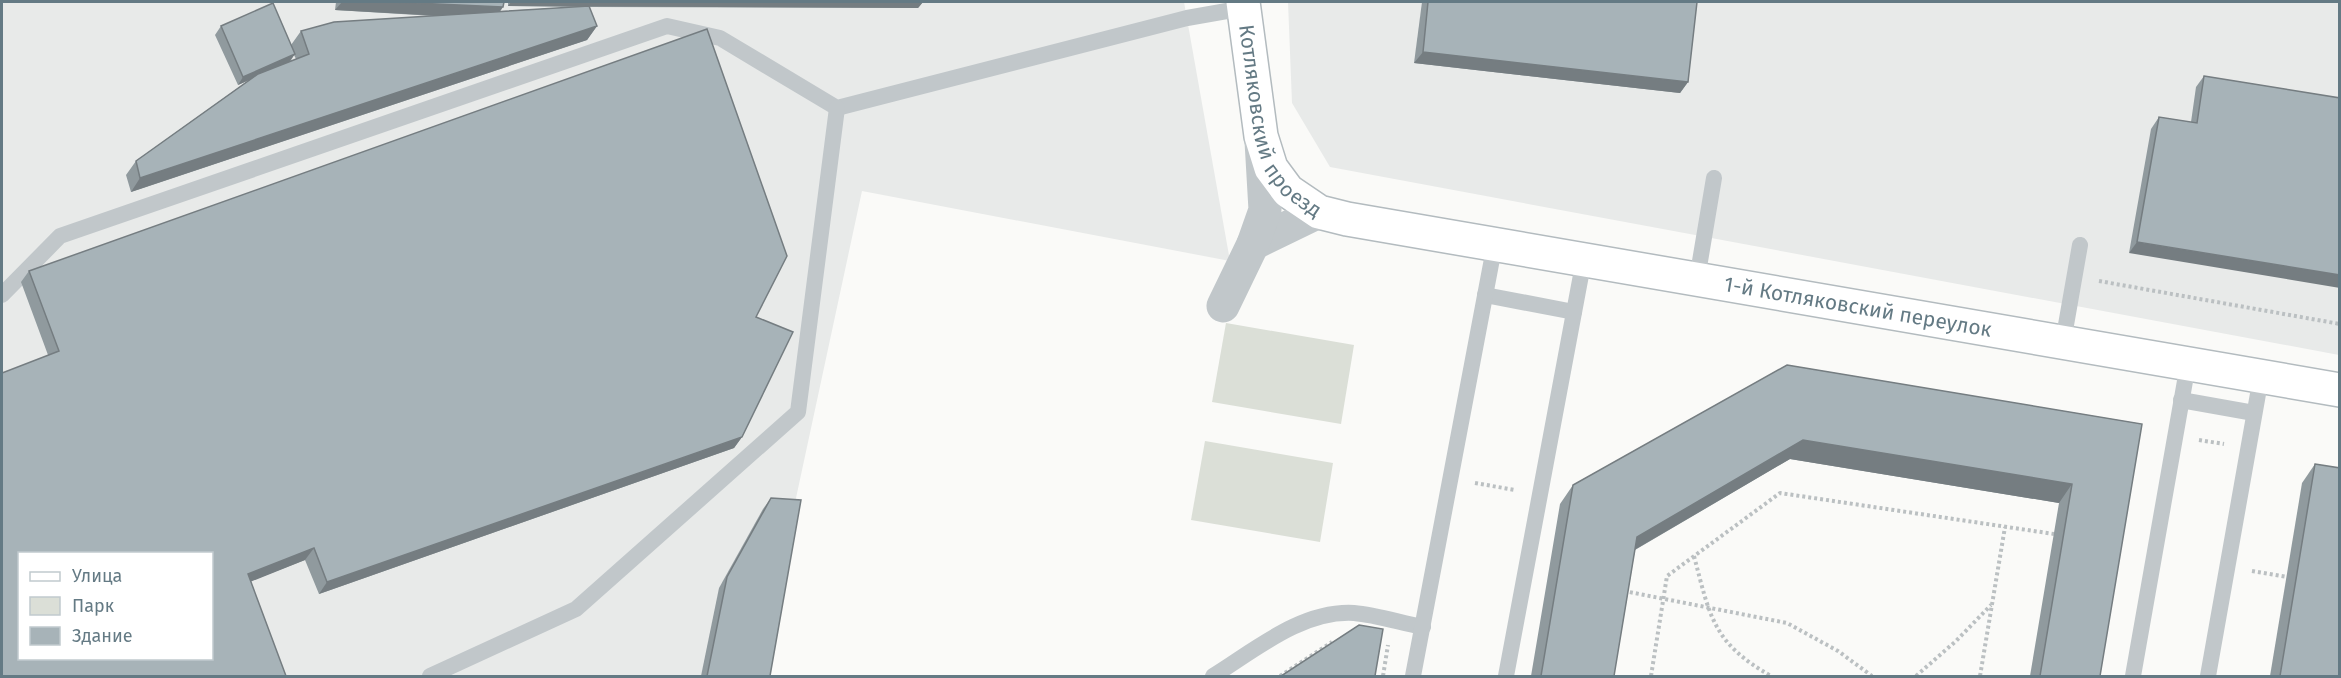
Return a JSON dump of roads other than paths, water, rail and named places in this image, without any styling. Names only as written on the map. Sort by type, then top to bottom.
[{"type":"street","name":"Котляковский проезд","points":[[1244,5],[1261,136],[1271,168],[1288,191],[1319,212],[1377,223]]},
{"type":"street","points":[[1223,306],[1253,243],[1265,210],[1261,136]]},
{"type":"street","points":[[1253,243],[1319,212]]},
{"type":"street","name":"1-й Котляковский переулок","points":[[1377,223],[2340,390]]},
{"type":"lane","points":[[2,295],[60,236],[667,26],[720,38],[837,108],[1244,5]]},
{"type":"lane","points":[[430,676],[576,609],[798,412],[837,108]]},
{"type":"lane","points":[[1697,279],[1714,177]]},
{"type":"lane","points":[[1413,676],[1495,243]]},
{"type":"lane","points":[[2063,342],[2080,245]]},
{"type":"lane","points":[[1506,676],[1584,259]]},
{"type":"lane","points":[[1485,295],[1574,312]]},
{"type":"lane","points":[[2133,676],[2188,364]]},
{"type":"lane","points":[[2208,676],[2261,377]]},
{"type":"lane","points":[[2181,400],[2254,413]]},
{"type":"lane","points":[[1213,676],[1276,636],[1320,616],[1354,613],[1423,627]]}]
